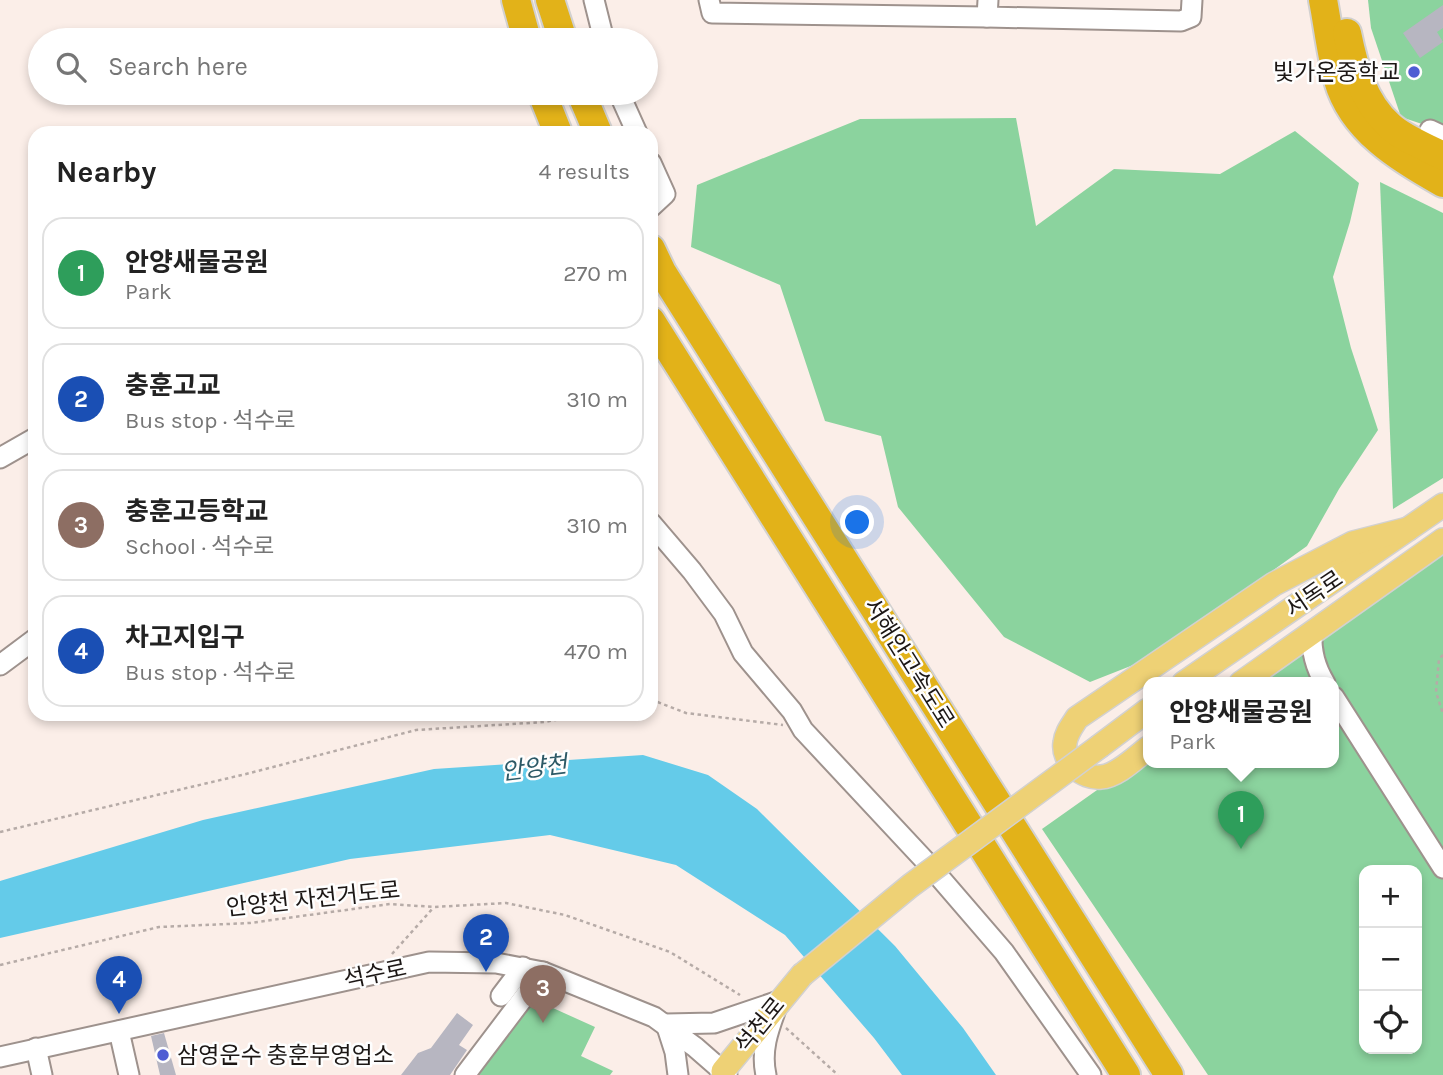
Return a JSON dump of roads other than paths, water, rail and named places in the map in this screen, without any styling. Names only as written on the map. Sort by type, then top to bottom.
[{"type":"highway","points":[[516,0],[524,28]]},
{"type":"highway","points":[[550,0],[559,28]]},
{"type":"highway","points":[[1323,0],[1339,81],[1353,113],[1376,139],[1443,183]]},
{"type":"highway","points":[[1341,0],[1360,84],[1373,107],[1391,128],[1443,156]]},
{"type":"highway","points":[[547,105],[555,126]]},
{"type":"highway","points":[[586,105],[595,126]]},
{"type":"highway","name":"서해안고속도로","points":[[658,263],[1169,1075]]},
{"type":"highway","name":"서해안고속도로","points":[[658,332],[1126,1075]]},
{"type":"main road","name":"서독로","points":[[1193,677],[1443,505]]},
{"type":"main road","points":[[1143,752],[1111,775],[1099,778],[1085,774],[1071,764],[1064,745],[1077,718],[1274,584],[1353,543],[1409,529]]},
{"type":"main road","points":[[1249,677],[1443,540]]},
{"type":"main road","name":"석천로","points":[[723,1074],[802,975],[910,886],[1143,714]]},
{"type":"street","points":[[594,0],[601,28]]},
{"type":"street","points":[[709,0],[712,13],[988,9],[1181,21],[1191,18],[1192,0]]},
{"type":"street","points":[[624,105],[634,126]]},
{"type":"street","points":[[658,178],[665,194],[658,200]]},
{"type":"street","points":[[0,458],[28,443]]},
{"type":"street","points":[[658,531],[724,614],[743,653],[792,711],[803,730],[929,865],[1004,952],[1091,1075]]},
{"type":"street","points":[[1312,633],[1312,655],[1321,677]]},
{"type":"street","points":[[0,665],[28,644]]},
{"type":"street","points":[[1287,650],[1321,677]]},
{"type":"street","points":[[1339,705],[1443,868]]},
{"type":"street","name":"석수로","points":[[0,1057],[429,962],[472,961],[543,972],[619,1001],[666,1024],[723,1074]]},
{"type":"street","points":[[501,996],[523,967]]},
{"type":"street","points":[[465,1075],[543,972]]},
{"type":"street","points":[[678,1075],[675,1052],[666,1024],[715,1023],[779,1001]]},
{"type":"street","points":[[766,1075],[765,1040],[779,1001]]},
{"type":"street","points":[[119,1031],[129,1075]]},
{"type":"street","points":[[36,1048],[42,1075]]},
{"type":"water","name":"안양천","points":[[643,755],[708,775],[757,809],[895,946],[963,1028],[996,1075],[902,1075],[874,1038],[785,935],[676,865],[550,835],[350,859],[0,938],[0,881],[203,820],[434,769]]},
{"type":"place","name":"빛가온중학교","points":[[1414,72]]},
{"type":"place","name":"안양새물공원","points":[[1241,849]]},
{"type":"place","name":"충훈고교","points":[[486,972]]},
{"type":"place","name":"차고지입구","points":[[119,1014]]},
{"type":"place","name":"충훈고등학교","points":[[543,1023]]},
{"type":"place","name":"삼영운수 충훈부영업소","points":[[163,1055]]}]
